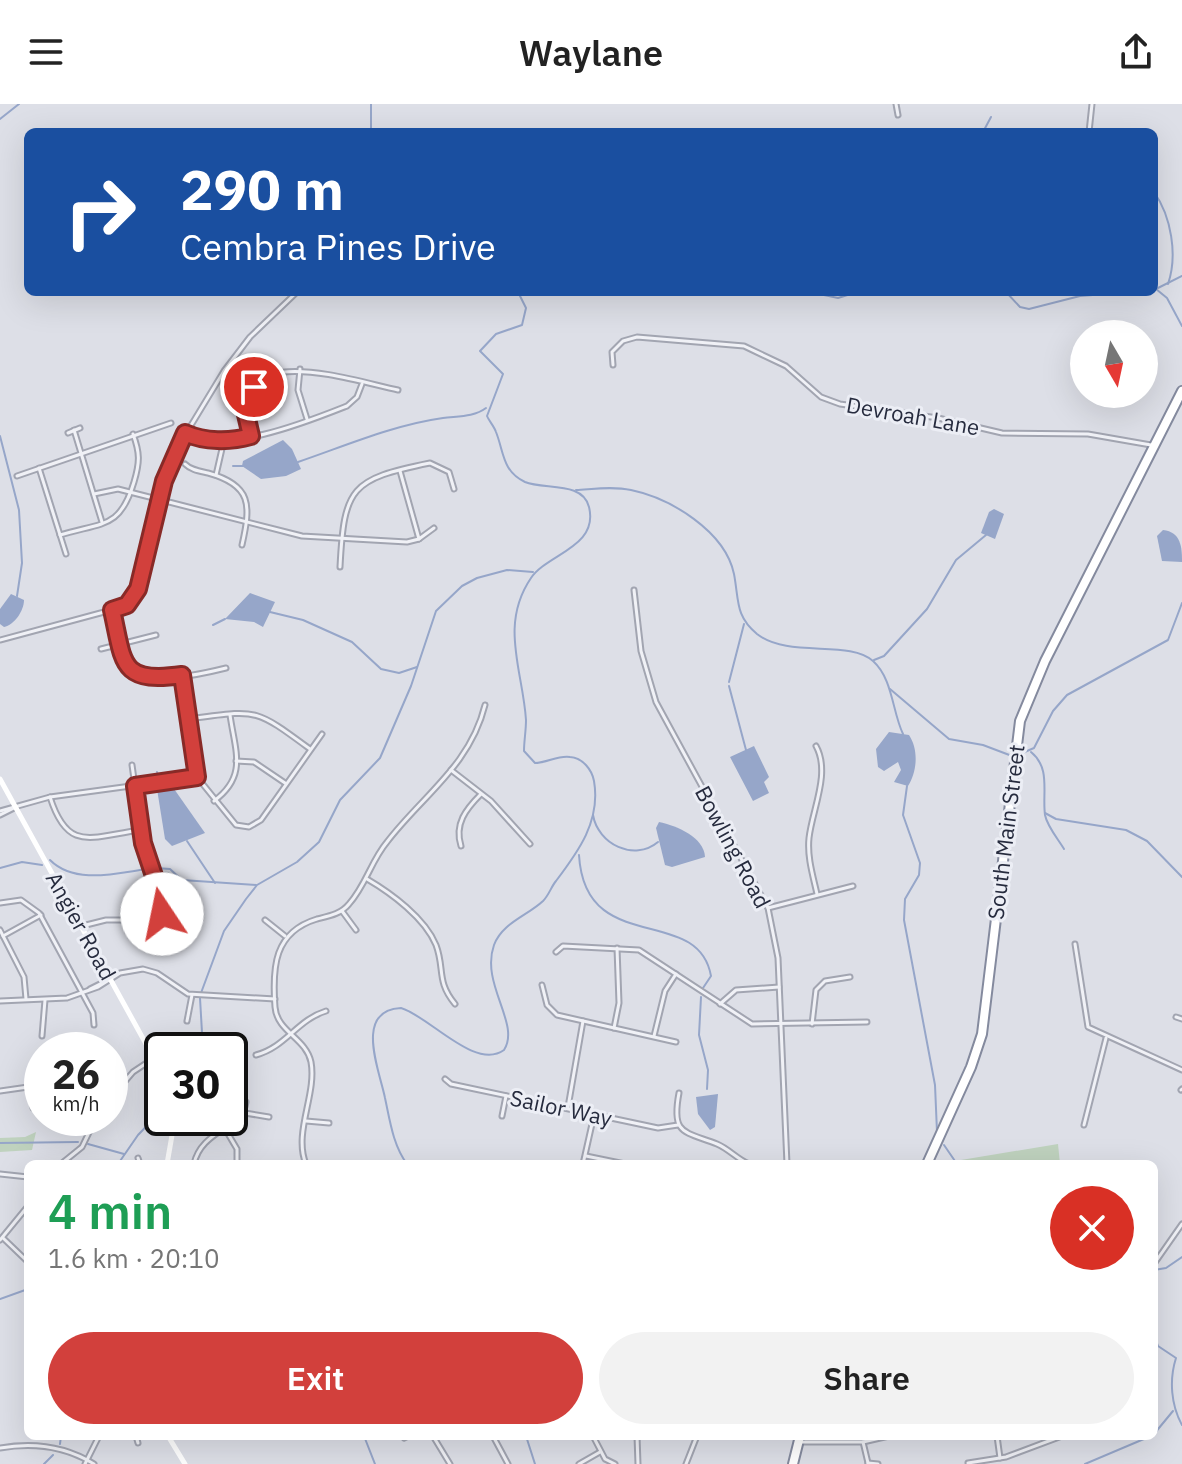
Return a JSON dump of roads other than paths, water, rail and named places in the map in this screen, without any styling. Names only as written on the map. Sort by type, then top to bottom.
[{"type":"highway","name":"South Main Street","points":[[929,1160],[971,1067],[982,1034],[1020,721],[1048,655],[1182,391]]},
{"type":"highway","points":[[793,1464],[799,1440]]},
{"type":"street","points":[[896,104],[898,115]]},
{"type":"street","points":[[1089,128],[1092,104]]},
{"type":"street","points":[[0,640],[127,605],[138,589],[158,501],[173,455],[224,371],[250,337],[293,296]]},
{"type":"street","name":"Devroah Lane","points":[[613,365],[612,352],[618,344],[637,337],[744,346],[786,366],[821,397],[840,404],[930,416],[1002,433],[1088,434],[1155,445]]},
{"type":"street","points":[[300,369],[298,390],[307,419]]},
{"type":"street","points":[[251,436],[244,411],[247,396],[272,373],[300,369],[398,390]]},
{"type":"street","points":[[185,433],[197,438],[224,440],[251,436],[351,404],[362,382]]},
{"type":"street","points":[[17,476],[171,423]]},
{"type":"street","points":[[68,433],[80,428]]},
{"type":"street","points":[[74,430],[102,522]]},
{"type":"street","points":[[60,535],[121,513],[131,493],[141,459],[133,434]]},
{"type":"street","points":[[216,475],[224,440]]},
{"type":"street","points":[[185,464],[232,482],[244,494],[248,509],[242,545]]},
{"type":"street","points":[[340,567],[342,539],[355,489],[365,481],[437,464],[449,472],[454,489]]},
{"type":"street","points":[[39,468],[66,554]]},
{"type":"street","points":[[400,471],[419,539]]},
{"type":"street","points":[[94,494],[114,489],[302,536],[402,542],[419,539],[434,528]]},
{"type":"street","name":"Bowling Road","points":[[634,590],[641,651],[656,702],[768,908],[779,987],[787,1160]]},
{"type":"street","points":[[112,610],[126,663],[139,676],[152,679],[226,668]]},
{"type":"street","points":[[101,649],[156,635]]},
{"type":"street","points":[[182,675],[197,777],[231,822],[249,827],[261,820],[322,734]]},
{"type":"street","points":[[305,1160],[303,1150],[311,1063],[305,1049],[277,1017],[278,953],[285,936],[301,924],[342,911],[366,879],[388,840],[428,801],[451,770],[472,739],[485,705]]},
{"type":"street","points":[[214,801],[234,781],[236,761],[230,714]]},
{"type":"street","points":[[188,719],[260,714],[310,749]]},
{"type":"street","points":[[816,746],[820,753],[820,791],[809,854],[817,894]]},
{"type":"street","points":[[236,761],[254,762],[285,783]]},
{"type":"street","points":[[132,765],[141,830],[159,891],[162,920]]},
{"type":"street","points":[[451,770],[481,794],[530,844]]},
{"type":"street","points":[[0,813],[50,797],[197,777]]},
{"type":"street","name":"Angier Road","points":[[0,779],[144,1040]]},
{"type":"street","points":[[461,846],[458,826],[463,814],[481,794]]},
{"type":"street","points":[[50,797],[58,821],[72,835],[87,837],[141,830]]},
{"type":"street","points":[[366,879],[395,898],[429,933],[436,945],[444,990],[455,1004]]},
{"type":"street","points":[[768,908],[853,886]]},
{"type":"street","points":[[0,903],[24,900],[41,915],[94,1015],[94,1025]]},
{"type":"street","points":[[342,911],[356,930]]},
{"type":"street","points":[[3,936],[41,915]]},
{"type":"street","points":[[81,927],[106,920],[162,920],[181,916]]},
{"type":"street","points":[[265,920],[285,936]]},
{"type":"street","points":[[0,930],[24,977],[26,999]]},
{"type":"street","points":[[1075,944],[1085,1020],[1091,1030],[1182,1070]]},
{"type":"street","points":[[556,952],[563,946],[639,950],[745,1022],[781,1025],[867,1022]]},
{"type":"street","points":[[614,1028],[619,1003],[617,948]]},
{"type":"street","points":[[0,1001],[45,1000],[83,993],[130,970],[147,969],[192,995],[275,999]]},
{"type":"street","points":[[654,1036],[665,991],[676,974]]},
{"type":"street","points":[[812,1024],[816,990],[825,981],[850,977]]},
{"type":"street","points":[[542,985],[551,1010],[563,1017],[676,1042]]},
{"type":"street","points":[[720,1004],[736,990],[779,987]]},
{"type":"street","points":[[187,1021],[192,995]]},
{"type":"street","points":[[42,1032],[45,1000]]},
{"type":"street","points":[[256,1055],[276,1048],[307,1018],[326,1011]]},
{"type":"street","points":[[1176,1017],[1182,1019]]},
{"type":"street","points":[[568,1107],[583,1021]]},
{"type":"street","points":[[1084,1125],[1106,1038]]},
{"type":"street","points":[[128,1078],[144,1065]]},
{"type":"street","name":"Sailor Way","points":[[445,1079],[451,1084],[658,1128],[678,1125]]},
{"type":"street","points":[[0,1091],[24,1087]]},
{"type":"street","points":[[679,1093],[675,1113],[678,1125],[688,1135],[714,1143],[742,1160]]},
{"type":"street","points":[[502,1116],[506,1096]]},
{"type":"street","points":[[248,1114],[269,1117]]},
{"type":"street","points":[[584,1160],[594,1115]]},
{"type":"street","points":[[306,1121],[329,1123]]},
{"type":"street","points":[[66,1160],[82,1147],[87,1136]]},
{"type":"street","points":[[168,1160],[172,1136]]},
{"type":"street","points":[[195,1160],[200,1145],[212,1136]]},
{"type":"street","points":[[229,1136],[237,1149],[237,1160]]},
{"type":"street","points":[[585,1156],[605,1160]]},
{"type":"street","points":[[0,1174],[24,1177]]},
{"type":"street","points":[[24,1211],[1,1239],[24,1259]]},
{"type":"street","points":[[1158,1259],[1182,1224]]},
{"type":"street","points":[[86,1462],[97,1440]]},
{"type":"street","points":[[170,1440],[185,1464]]},
{"type":"street","points":[[435,1440],[450,1464]]},
{"type":"street","points":[[495,1440],[508,1464]]},
{"type":"street","points":[[595,1440],[600,1452],[615,1464]]},
{"type":"street","points":[[637,1440],[638,1464]]},
{"type":"street","points":[[686,1464],[695,1440]]},
{"type":"street","points":[[820,1440],[872,1440]]},
{"type":"street","points":[[998,1440],[1000,1458]]},
{"type":"street","points":[[968,1463],[1000,1458],[1051,1440]]},
{"type":"street","points":[[863,1442],[868,1463],[878,1464]]},
{"type":"street","points":[[0,1448],[37,1445],[94,1464]]},
{"type":"street","points":[[579,1464],[600,1452]]},
{"type":"water","points":[[283,440],[292,449],[301,469],[286,476],[261,479],[242,466],[243,461]]},
{"type":"water","points":[[994,509],[1004,514],[995,539],[981,533],[989,512]]},
{"type":"water","points":[[1163,530],[1177,537],[1182,562],[1162,561],[1157,536]]},
{"type":"water","points":[[250,593],[275,602],[263,627],[254,622],[225,619]]},
{"type":"water","points":[[11,594],[24,600],[24,604],[15,620],[4,627],[0,624],[0,609]]},
{"type":"water","points":[[889,732],[909,735],[912,741],[916,761],[908,786],[894,782],[901,770],[898,762],[884,771],[878,767],[876,749]]},
{"type":"water","points":[[754,746],[769,777],[764,782],[769,793],[753,801],[730,757]]},
{"type":"water","points":[[172,786],[205,833],[172,846],[165,839],[157,789]]},
{"type":"water","points":[[659,822],[674,826],[695,838],[705,857],[672,867],[665,865],[656,828]]},
{"type":"water","points":[[718,1094],[715,1127],[710,1130],[698,1114],[696,1097]]},
{"type":"waterway","points":[[0,119],[19,104]]},
{"type":"waterway","points":[[371,104],[371,128]]},
{"type":"waterway","points":[[985,128],[991,117]]},
{"type":"waterway","points":[[1158,199],[1171,236],[1172,261],[1168,284]]},
{"type":"waterway","points":[[1158,288],[1182,276]]},
{"type":"waterway","points":[[1158,291],[1167,298],[1182,326]]},
{"type":"waterway","points":[[405,1160],[393,1132],[375,1059],[374,1030],[378,1019],[386,1011],[401,1008],[466,1048],[492,1055],[504,1050],[508,1028],[492,974],[494,945],[509,925],[545,899],[580,847],[594,809],[594,781],[583,762],[566,757],[535,763],[524,751],[526,720],[515,648],[516,613],[531,578],[579,541],[590,521],[589,507],[579,493],[517,478],[508,467],[487,416],[503,374],[480,351],[496,334],[522,325],[526,308],[520,296]]},
{"type":"waterway","points":[[829,296],[844,296]]},
{"type":"waterway","points":[[1010,296],[1020,307],[1029,309],[1080,296]]},
{"type":"waterway","points":[[298,462],[388,431],[424,421],[471,415],[486,408]]},
{"type":"waterway","points":[[0,436],[19,510],[22,563],[17,596]]},
{"type":"waterway","points":[[233,466],[243,466]]},
{"type":"waterway","points":[[576,490],[631,490],[662,500],[694,519],[720,544],[729,558],[741,614],[750,627],[757,634],[785,646],[849,651],[873,661],[885,677],[903,734]]},
{"type":"waterway","points":[[874,660],[884,656],[927,609],[956,560],[986,535]]},
{"type":"waterway","points":[[201,993],[224,931],[246,899],[257,885],[297,862],[319,842],[340,800],[380,758],[411,686],[436,611],[462,586],[477,578],[507,570],[533,572]]},
{"type":"waterway","points":[[1020,754],[1034,748],[1053,711],[1067,695],[1168,640],[1182,603]]},
{"type":"waterway","points":[[270,612],[303,620],[352,642],[381,669],[399,673],[417,667]]},
{"type":"waterway","points":[[213,625],[225,619]]},
{"type":"waterway","points":[[729,682],[744,624]]},
{"type":"waterway","points":[[729,686],[746,750]]},
{"type":"waterway","points":[[890,689],[949,739],[983,745],[1012,756]]},
{"type":"waterway","points":[[1031,752],[1043,773],[1046,819],[1064,849]]},
{"type":"waterway","points":[[157,772],[159,777]]},
{"type":"waterway","points":[[907,786],[903,815],[920,863],[919,875],[905,899],[904,920],[935,1085],[937,1132]]},
{"type":"waterway","points":[[1045,813],[1056,819],[1126,830],[1147,841],[1182,877]]},
{"type":"waterway","points":[[593,815],[602,834],[618,847],[638,850],[658,842]]},
{"type":"waterway","points":[[187,841],[215,883]]},
{"type":"waterway","points":[[579,855],[586,887],[600,907],[620,919],[686,941],[702,954],[711,976],[703,988]]},
{"type":"waterway","points":[[50,860],[71,873],[84,875],[110,875],[147,869]]},
{"type":"waterway","points":[[0,868],[22,862],[42,865]]},
{"type":"waterway","points":[[156,868],[170,869],[182,880],[256,885]]},
{"type":"waterway","points":[[701,997],[699,1035],[708,1070],[707,1089]]},
{"type":"waterway","points":[[200,998],[202,1032]]},
{"type":"waterway","points":[[121,1160],[144,1129]]},
{"type":"waterway","points":[[0,1143],[78,1142]]},
{"type":"waterway","points":[[88,1144],[124,1154]]},
{"type":"waterway","points":[[944,1145],[954,1160]]},
{"type":"waterway","points":[[1158,1269],[1166,1268],[1182,1257]]},
{"type":"waterway","points":[[0,1299],[24,1290]]},
{"type":"waterway","points":[[1158,1346],[1176,1358],[1172,1392],[1182,1425]]},
{"type":"waterway","points":[[1158,1429],[1173,1411]]},
{"type":"waterway","points":[[60,1440],[60,1444]]},
{"type":"waterway","points":[[366,1440],[375,1464]]},
{"type":"waterway","points":[[527,1440],[535,1464]]},
{"type":"waterway","points":[[1085,1464],[1142,1440]]},
{"type":"waterway","points":[[44,1464],[53,1455]]}]
